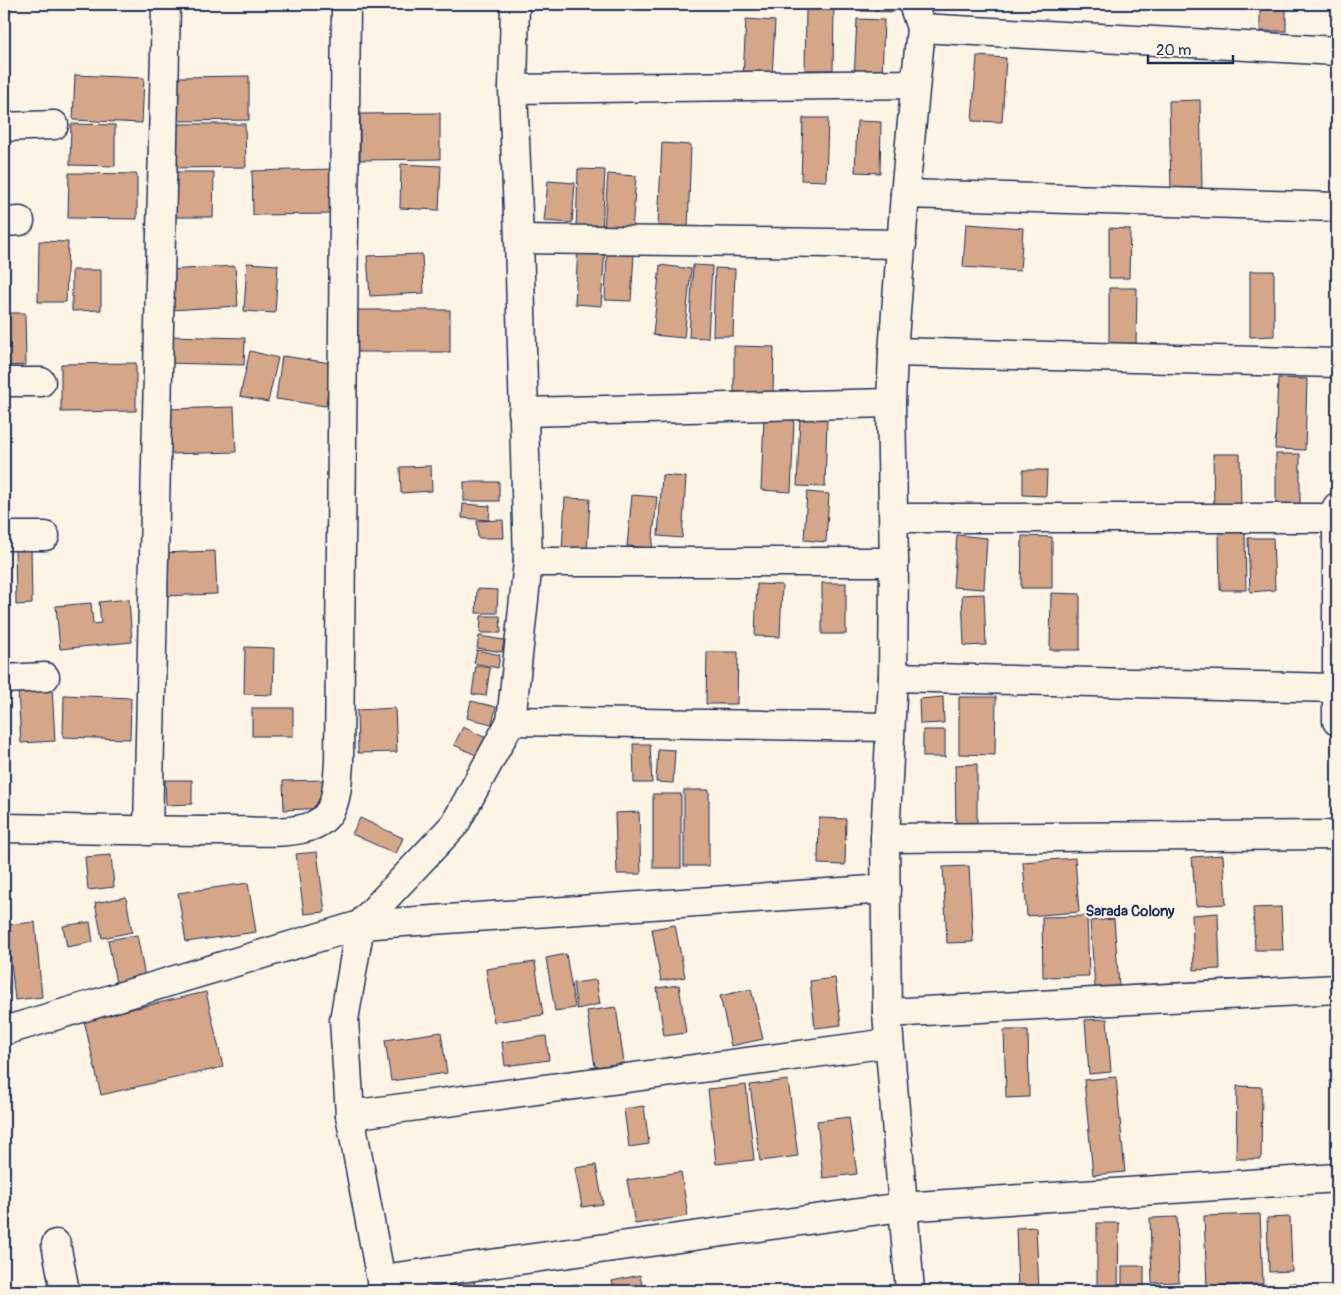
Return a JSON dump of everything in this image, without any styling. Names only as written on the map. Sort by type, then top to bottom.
[{"type":"street","points":[[148,831],[166,4]]},
{"type":"street","points":[[4,828],[292,831],[315,825],[331,811],[336,797],[339,762],[346,4]]},
{"type":"street","points":[[515,4],[513,88],[528,562],[511,721],[455,824],[360,925],[344,1020],[350,1116],[382,1285],[902,1207],[1337,1178]]},
{"type":"street","points":[[910,1291],[887,1013],[885,838],[889,727],[893,677],[892,352],[915,84],[917,16],[1337,51]]},
{"type":"street","points":[[513,88],[915,84]]},
{"type":"street","points":[[4,127],[54,125]]},
{"type":"street","points":[[905,194],[1337,207]]},
{"type":"street","points":[[519,239],[902,244]]},
{"type":"street","points":[[892,352],[1337,364]]},
{"type":"street","points":[[4,382],[41,382]]},
{"type":"street","points":[[523,412],[891,403]]},
{"type":"street","points":[[1337,507],[1337,722]]},
{"type":"street","points":[[894,518],[1337,518]]},
{"type":"street","points":[[4,536],[45,536]]},
{"type":"street","points":[[528,562],[894,562]]},
{"type":"street","points":[[4,679],[45,677]]},
{"type":"street","points":[[893,677],[1336,688]]},
{"type":"street","points":[[511,721],[889,727]]},
{"type":"street","points":[[885,838],[1337,835]]},
{"type":"street","points":[[4,1031],[360,925],[886,889]]},
{"type":"street","points":[[887,1013],[1337,989]]},
{"type":"street","points":[[350,1116],[889,1043]]},
{"type":"street","points":[[56,1244],[65,1291]]},
{"type":"building","points":[[861,4],[894,4],[894,12],[861,11]]},
{"type":"building","points":[[1260,4],[1286,4],[1286,31],[1260,31]]},
{"type":"building","points":[[806,8],[834,9],[833,70],[805,70]]},
{"type":"building","points":[[746,19],[775,21],[772,79],[743,77]]},
{"type":"building","points":[[857,19],[884,20],[882,80],[854,79]]},
{"type":"building","points":[[977,56],[1006,58],[1002,122],[972,121]]},
{"type":"building","points":[[75,75],[144,78],[142,123],[73,120]]},
{"type":"building","points":[[249,76],[249,120],[178,121],[178,77]]},
{"type":"building","points":[[1200,100],[1202,188],[1171,189],[1169,101]]},
{"type":"building","points":[[440,113],[440,159],[360,160],[360,114]]},
{"type":"building","points":[[803,118],[828,118],[826,181],[801,180]]},
{"type":"building","points":[[857,121],[881,122],[880,173],[855,172]]},
{"type":"building","points":[[71,124],[115,125],[115,166],[70,165]]},
{"type":"building","points":[[170,124],[245,124],[246,167],[170,168]]},
{"type":"building","points":[[662,143],[691,145],[688,228],[658,226]]},
{"type":"building","points":[[401,164],[441,166],[439,210],[400,208]]},
{"type":"building","points":[[334,169],[334,214],[253,215],[252,171]]},
{"type":"building","points":[[578,169],[605,170],[602,233],[576,232]]},
{"type":"building","points":[[173,172],[214,172],[213,217],[172,217]]},
{"type":"building","points":[[69,173],[137,174],[137,219],[68,218]]},
{"type":"building","points":[[608,174],[636,176],[632,232],[604,230]]},
{"type":"building","points":[[548,181],[575,183],[572,223],[544,221]]},
{"type":"building","points":[[966,224],[1023,228],[1020,271],[963,267]]},
{"type":"building","points":[[1109,228],[1130,229],[1129,278],[1109,278]]},
{"type":"building","points":[[39,241],[68,242],[66,302],[38,302]]},
{"type":"building","points":[[578,246],[605,247],[601,306],[575,304]]},
{"type":"building","points":[[607,253],[634,255],[631,301],[605,300]]},
{"type":"building","points":[[422,254],[424,293],[370,296],[367,256]]},
{"type":"building","points":[[247,263],[278,265],[275,313],[244,311]]},
{"type":"building","points":[[660,265],[691,269],[684,338],[653,335]]},
{"type":"building","points":[[693,265],[712,266],[708,338],[689,337]]},
{"type":"building","points":[[235,266],[238,306],[171,310],[168,270]]},
{"type":"building","points":[[715,268],[735,269],[733,336],[713,336]]},
{"type":"building","points":[[72,270],[101,270],[101,310],[72,311]]},
{"type":"building","points":[[1250,271],[1274,271],[1274,336],[1250,337]]},
{"type":"building","points":[[1109,288],[1137,288],[1136,345],[1109,344]]},
{"type":"building","points":[[351,310],[450,310],[450,352],[351,352]]},
{"type":"building","points":[[4,313],[25,313],[26,365],[4,366]]},
{"type":"building","points":[[167,336],[245,338],[244,365],[166,363]]},
{"type":"building","points":[[734,346],[774,347],[773,393],[734,392]]},
{"type":"building","points":[[250,351],[278,358],[268,402],[240,396]]},
{"type":"building","points":[[282,356],[331,363],[326,406],[276,399]]},
{"type":"building","points":[[136,363],[136,411],[61,412],[61,364]]},
{"type":"building","points":[[1278,378],[1307,379],[1305,450],[1275,449]]},
{"type":"building","points":[[234,407],[236,452],[169,454],[167,409]]},
{"type":"building","points":[[800,417],[827,418],[825,487],[797,486]]},
{"type":"building","points":[[764,419],[794,420],[791,492],[761,490]]},
{"type":"building","points":[[5,452],[6,516],[4,516]]},
{"type":"building","points":[[1213,454],[1240,454],[1241,511],[1214,512]]},
{"type":"building","points":[[1276,454],[1300,454],[1300,504],[1276,504]]},
{"type":"building","points":[[431,466],[432,491],[401,493],[400,467]]},
{"type":"building","points":[[1023,470],[1047,470],[1046,496],[1023,495]]},
{"type":"building","points":[[662,475],[686,477],[682,538],[658,536]]},
{"type":"building","points":[[464,482],[499,482],[499,501],[464,501]]},
{"type":"building","points":[[807,492],[829,494],[826,542],[804,540]]},
{"type":"building","points":[[632,495],[657,497],[652,548],[627,546]]},
{"type":"building","points":[[565,498],[590,499],[587,553],[562,551]]},
{"type":"building","points":[[463,504],[490,506],[489,520],[462,518]]},
{"type":"building","points":[[503,520],[504,538],[478,538],[477,521]]},
{"type":"building","points":[[1245,532],[1246,590],[1220,590],[1219,533]]},
{"type":"building","points":[[957,535],[987,538],[984,589],[953,587]]},
{"type":"building","points":[[1022,536],[1052,537],[1052,588],[1021,588]]},
{"type":"building","points":[[1248,538],[1273,538],[1275,590],[1250,592]]},
{"type":"building","points":[[15,547],[31,547],[32,604],[16,605]]},
{"type":"building","points":[[215,551],[217,594],[161,596],[160,553]]},
{"type":"building","points":[[822,583],[846,583],[846,634],[822,634]]},
{"type":"building","points":[[757,584],[782,585],[780,637],[755,636]]},
{"type":"building","points":[[477,589],[498,590],[497,613],[476,613]]},
{"type":"building","points":[[1051,593],[1080,594],[1080,650],[1050,650]]},
{"type":"building","points":[[984,594],[986,645],[964,646],[962,595]]},
{"type":"building","points":[[129,599],[132,642],[60,649],[56,606],[91,603],[93,624],[101,623],[99,602]]},
{"type":"building","points":[[481,616],[500,616],[501,633],[480,633]]},
{"type":"building","points":[[479,636],[504,640],[502,652],[477,648]]},
{"type":"building","points":[[245,647],[274,648],[273,695],[244,694]]},
{"type":"building","points":[[477,650],[500,655],[498,668],[474,663]]},
{"type":"building","points":[[707,652],[738,652],[737,704],[706,704]]},
{"type":"building","points":[[476,665],[490,668],[486,696],[472,694]]},
{"type":"building","points":[[52,686],[55,741],[21,743],[18,689]]},
{"type":"building","points":[[64,695],[131,698],[130,739],[63,737]]},
{"type":"building","points":[[943,697],[944,723],[920,724],[919,699]]},
{"type":"building","points":[[959,697],[996,697],[995,755],[959,754]]},
{"type":"building","points":[[471,701],[496,707],[492,724],[467,718]]},
{"type":"building","points":[[252,708],[293,708],[293,736],[252,736]]},
{"type":"building","points":[[395,708],[397,752],[358,753],[357,710]]},
{"type":"building","points":[[463,727],[486,738],[478,756],[454,745]]},
{"type":"building","points":[[923,730],[945,730],[945,757],[923,757]]},
{"type":"building","points":[[633,744],[650,744],[652,783],[634,783]]},
{"type":"building","points":[[658,749],[675,750],[673,783],[656,782]]},
{"type":"building","points":[[977,764],[977,825],[956,825],[955,765]]},
{"type":"building","points":[[165,780],[192,780],[192,804],[166,805]]},
{"type":"building","points":[[326,780],[327,808],[284,810],[283,781]]},
{"type":"building","points":[[684,790],[709,790],[709,866],[684,866]]},
{"type":"building","points":[[653,794],[681,794],[681,868],[653,868]]},
{"type":"building","points":[[639,812],[641,874],[617,874],[615,813]]},
{"type":"building","points":[[360,818],[403,838],[396,854],[352,834]]},
{"type":"building","points":[[819,818],[846,819],[845,865],[818,864]]},
{"type":"building","points":[[317,852],[325,912],[304,914],[296,854]]},
{"type":"building","points":[[111,855],[114,887],[88,890],[85,857]]},
{"type":"building","points":[[1223,855],[1226,904],[1196,906],[1192,857]]},
{"type":"building","points":[[1075,858],[1079,912],[1027,916],[1023,862]]},
{"type":"building","points":[[969,866],[973,942],[947,943],[943,867]]},
{"type":"building","points":[[248,883],[256,932],[186,942],[178,893]]},
{"type":"building","points":[[126,897],[132,932],[102,938],[95,903]]},
{"type":"building","points":[[1281,907],[1283,950],[1255,950],[1253,908]]},
{"type":"building","points":[[1218,913],[1220,969],[1194,970],[1192,915]]},
{"type":"building","points":[[1087,916],[1089,976],[1043,977],[1042,917]]},
{"type":"building","points":[[1114,919],[1119,986],[1095,988],[1090,921]]},
{"type":"building","points":[[35,922],[42,997],[15,1000],[7,925]]},
{"type":"building","points":[[90,922],[93,942],[67,947],[63,926]]},
{"type":"building","points":[[675,925],[685,977],[661,981],[652,929]]},
{"type":"building","points":[[4,935],[9,994],[4,995]]},
{"type":"building","points":[[137,935],[145,977],[116,983],[108,940]]},
{"type":"building","points":[[566,954],[575,1008],[555,1011],[546,958]]},
{"type":"building","points":[[535,962],[543,1015],[494,1022],[486,969]]},
{"type":"building","points":[[835,978],[841,1025],[815,1028],[810,981]]},
{"type":"building","points":[[596,980],[600,1004],[577,1009],[573,983]]},
{"type":"building","points":[[679,985],[686,1033],[664,1036],[657,988]]},
{"type":"building","points":[[751,989],[763,1039],[731,1046],[720,996]]},
{"type":"building","points":[[206,992],[223,1067],[101,1095],[84,1020]]},
{"type":"building","points":[[616,1007],[624,1063],[595,1067],[587,1011]]},
{"type":"building","points":[[1107,1019],[1111,1072],[1089,1074],[1085,1020]]},
{"type":"building","points":[[1004,1030],[1028,1030],[1029,1097],[1006,1098]]},
{"type":"building","points":[[441,1032],[447,1073],[391,1081],[385,1040]]},
{"type":"building","points":[[546,1036],[549,1060],[505,1066],[502,1042]]},
{"type":"building","points":[[1116,1077],[1125,1172],[1093,1175],[1084,1080]]},
{"type":"building","points":[[788,1080],[798,1156],[760,1161],[750,1085]]},
{"type":"building","points":[[746,1085],[754,1160],[716,1164],[708,1089]]},
{"type":"building","points":[[1237,1086],[1262,1087],[1261,1159],[1236,1159]]},
{"type":"building","points":[[644,1106],[649,1144],[629,1147],[624,1109]]},
{"type":"building","points":[[849,1117],[857,1174],[823,1178],[817,1121]]},
{"type":"building","points":[[596,1165],[603,1204],[582,1207],[575,1168]]},
{"type":"building","points":[[681,1172],[688,1216],[635,1224],[627,1180]]},
{"type":"building","points":[[1260,1214],[1263,1284],[1207,1287],[1204,1216]]},
{"type":"building","points":[[1177,1217],[1179,1282],[1152,1283],[1150,1218]]},
{"type":"building","points":[[1290,1217],[1292,1271],[1269,1272],[1267,1218]]},
{"type":"building","points":[[1097,1223],[1119,1223],[1118,1291],[1097,1291]]},
{"type":"building","points":[[1036,1227],[1039,1291],[1018,1291],[1016,1228]]},
{"type":"building","points":[[1122,1266],[1144,1266],[1144,1291],[1122,1291]]},
{"type":"building","points":[[640,1275],[643,1291],[615,1291],[612,1281]]},
{"type":"building","points":[[474,1280],[476,1291],[449,1291],[448,1285]]},
{"type":"building","points":[[1295,1283],[1296,1291],[1264,1291],[1264,1286]]},
{"type":"building","points":[[578,1284],[579,1291],[557,1291],[557,1287]]},
{"type":"district","name":"Sarada Colony","points":[[1130,911]]}]
